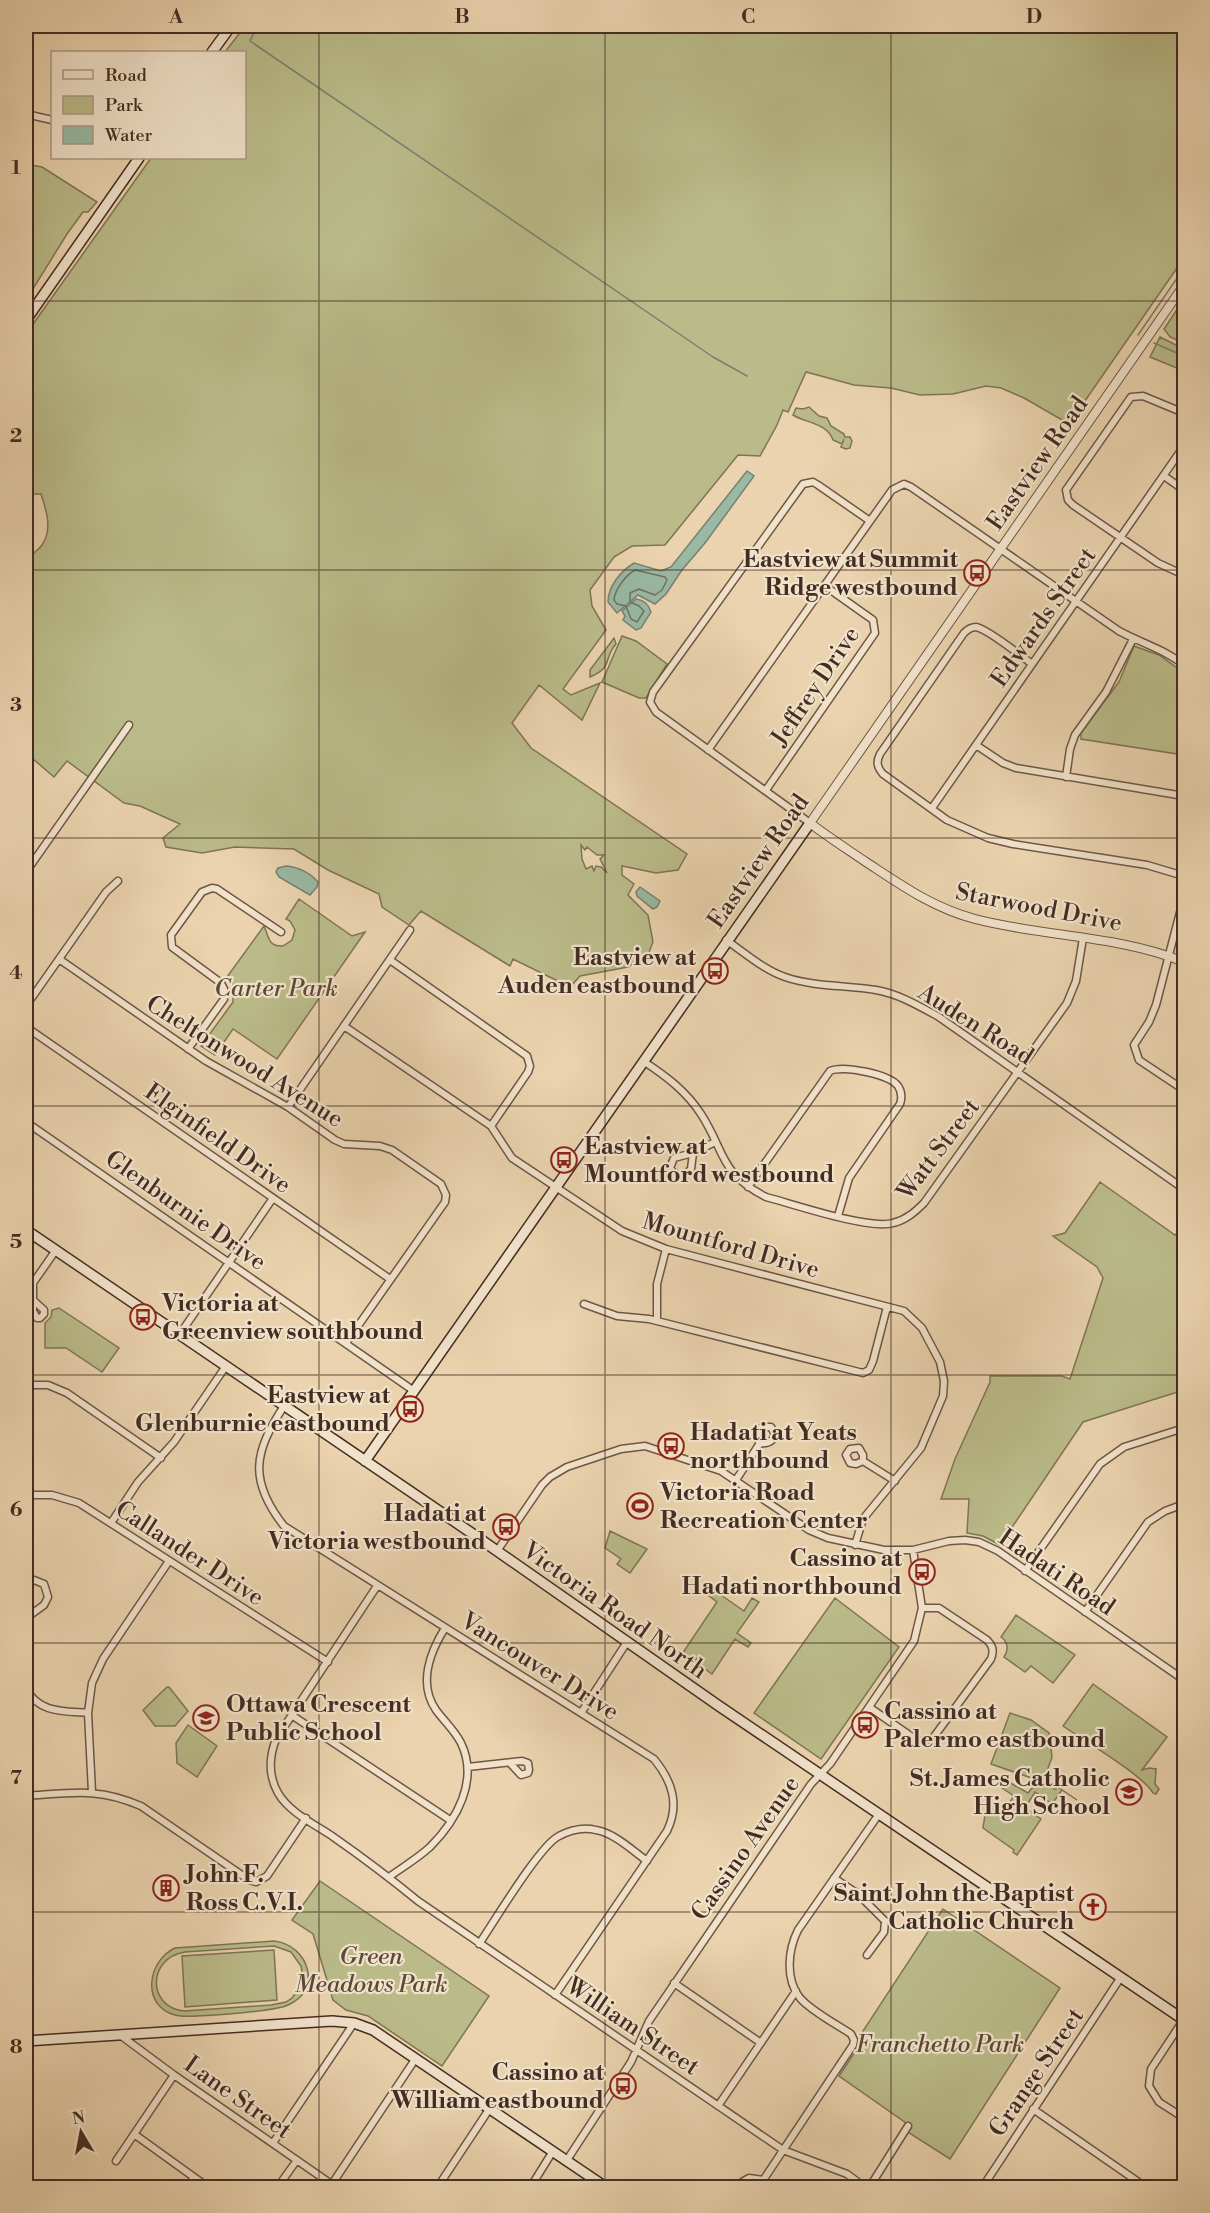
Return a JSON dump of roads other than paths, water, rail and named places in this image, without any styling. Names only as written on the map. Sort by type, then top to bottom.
[{"type":"main road","points":[[213,51],[231,26]]},
{"type":"main road","points":[[26,320],[138,159]]},
{"type":"main road","name":"Eastview Road","points":[[365,1461],[726,940],[810,823]]},
{"type":"main road","name":"Victoria Road North","points":[[26,1230],[820,1774],[1184,2019]]},
{"type":"main road","points":[[26,2041],[332,2021],[354,2023],[373,2030],[607,2187]]},
{"type":"street","points":[[26,114],[51,120]]},
{"type":"street","name":"Eastview Road","points":[[810,823],[1185,285]]},
{"type":"street","points":[[1185,413],[1143,396],[1131,397],[1067,486],[1066,495],[1073,505],[1158,563],[1185,576]]},
{"type":"street","name":"Edwards Street","points":[[932,808],[1185,446]]},
{"type":"street","points":[[1164,476],[1185,490]]},
{"type":"street","name":"Starwood Drive","points":[[870,521],[813,482],[803,484],[650,695],[650,706],[810,823],[905,888],[945,909],[987,922],[1131,946],[1168,955],[1185,962]]},
{"type":"street","points":[[708,750],[892,490],[904,484],[1133,639],[1162,650],[1185,665]]},
{"type":"street","name":"Jeffrey Drive","points":[[766,790],[875,633],[873,620],[825,585]]},
{"type":"street","points":[[1032,664],[984,630],[974,627],[964,633],[877,759],[878,768],[883,774],[957,825],[995,840],[1146,866],[1185,876]]},
{"type":"street","points":[[1066,777],[1070,749],[1075,735],[1106,692],[1133,639]]},
{"type":"street","points":[[26,872],[129,725]]},
{"type":"street","points":[[976,745],[1002,763],[1016,768],[1185,796]]},
{"type":"street","points":[[26,1006],[106,892],[118,881]]},
{"type":"street","points":[[188,1049],[224,999],[224,988],[221,983],[172,947],[171,935],[202,892],[212,888],[217,889],[281,932]]},
{"type":"street","points":[[1185,897],[1156,1005],[1149,1022],[1136,1041],[1134,1051],[1139,1060],[1185,1090]]},
{"type":"street","points":[[288,1107],[410,930]]},
{"type":"street","name":"Watt Street","points":[[643,1061],[675,1083],[689,1098],[703,1116],[728,1167],[748,1187],[766,1197],[870,1224],[893,1223],[914,1213],[924,1203],[1073,992],[1083,938]]},
{"type":"street","name":"Auden Road","points":[[726,940],[783,977],[821,985],[877,990],[909,1000],[939,1017],[1018,1071],[1185,1189]]},
{"type":"street","name":"Cheltonwood Avenue","points":[[59,959],[188,1049],[288,1107],[344,1144],[380,1146],[392,1150],[441,1184],[444,1189],[445,1202],[346,1343]]},
{"type":"street","points":[[390,960],[527,1056],[530,1066],[528,1072],[491,1126]]},
{"type":"street","name":"Mountford Drive","points":[[344,1026],[491,1126],[512,1158],[622,1232],[666,1249],[904,1311],[918,1323],[940,1362],[944,1381],[943,1396],[921,1448],[863,1519],[855,1545]]},
{"type":"street","name":"Elginfield Drive","points":[[26,1027],[390,1279]]},
{"type":"street","points":[[748,1187],[830,1071],[843,1068],[881,1076],[892,1080],[898,1086],[902,1093],[900,1104],[849,1178],[838,1216]]},
{"type":"street","name":"Glenburnie Drive","points":[[26,1122],[414,1391]]},
{"type":"street","points":[[693,1153],[715,1142]]},
{"type":"street","points":[[180,1334],[273,1198]]},
{"type":"street","points":[[657,1321],[657,1284],[666,1249]]},
{"type":"street","points":[[33,1300],[33,1283],[56,1250]]},
{"type":"street","points":[[584,1304],[617,1316],[641,1317],[863,1373],[869,1370],[873,1361],[887,1307]]},
{"type":"street","points":[[111,1523],[138,1482],[161,1458],[226,1366]]},
{"type":"street","points":[[26,1385],[48,1385],[67,1393],[161,1458]]},
{"type":"street","name":"Vancouver Drive","points":[[284,1406],[270,1427],[260,1457],[261,1486],[266,1499],[284,1526],[654,1760],[666,1773],[672,1788],[674,1813],[667,1831],[555,1995]]},
{"type":"street","points":[[1025,1571],[1100,1464],[1125,1448],[1185,1428]]},
{"type":"street","points":[[736,1480],[760,1443]]},
{"type":"street","name":"Hadati Road","points":[[497,1551],[550,1477],[567,1467],[618,1449],[637,1445],[658,1448],[721,1471],[816,1534],[884,1550],[913,1550],[949,1541],[979,1542],[998,1551],[1185,1680]]},
{"type":"street","points":[[863,1461],[895,1481]]},
{"type":"street","name":"Callander Drive","points":[[26,1495],[52,1495],[70,1499],[327,1662]]},
{"type":"street","points":[[1085,1612],[1148,1522],[1165,1511],[1185,1504]]},
{"type":"street","name":"Cassino Avenue","points":[[567,2160],[631,2062],[649,2021],[674,1983],[811,1784],[869,1707],[914,1641],[922,1608],[913,1550]]},
{"type":"street","points":[[92,1792],[88,1713],[92,1683],[103,1659],[169,1561]]},
{"type":"street","points":[[26,1580],[40,1581],[44,1584],[48,1597],[44,1605],[26,1618]]},
{"type":"street","name":"William Street","points":[[377,1586],[276,1739],[270,1753],[270,1769],[278,1793],[287,1804],[389,1877],[418,1901],[783,2150],[847,2174],[864,2187]]},
{"type":"street","points":[[869,1707],[915,1739],[922,1742],[929,1741],[993,1654],[987,1640],[939,1608],[922,1608]]},
{"type":"street","points":[[389,1877],[429,1848],[463,1799],[468,1778],[468,1767],[462,1744],[436,1710],[428,1689],[428,1668],[445,1628]]},
{"type":"street","points":[[581,1713],[627,1642]]},
{"type":"street","points":[[26,1689],[32,1699],[47,1709],[88,1713]]},
{"type":"street","points":[[293,1716],[450,1820]]},
{"type":"street","points":[[468,1767],[510,1762]]},
{"type":"street","points":[[26,1796],[92,1792],[125,1799],[141,1806],[249,1880],[256,1882],[267,1876],[306,1818]]},
{"type":"street","points":[[758,2187],[853,2045],[854,2040],[851,2034],[804,2002],[796,1991],[789,1966],[792,1943],[798,1930],[879,1814]]},
{"type":"street","points":[[479,1944],[543,1851],[558,1836],[585,1829],[597,1830],[610,1835],[647,1861]]},
{"type":"street","points":[[834,1878],[858,1894],[885,1921],[884,1932],[867,1955]]},
{"type":"street","name":"Grange Street","points":[[982,2187],[1121,1977]]},
{"type":"street","points":[[674,1983],[761,2043]]},
{"type":"street","points":[[718,2106],[796,1991]]},
{"type":"street","points":[[1184,2019],[1151,2069],[1149,2086],[1152,2095],[1159,2102],[1185,2118]]},
{"type":"street","points":[[273,2143],[354,2023]]},
{"type":"street","name":"Lane Street","points":[[120,2035],[334,2186]]},
{"type":"street","points":[[334,2186],[416,2058]]},
{"type":"street","points":[[116,2161],[174,2075]]},
{"type":"street","points":[[437,2187],[490,2108]]},
{"type":"street","points":[[1033,2109],[1147,2187]]},
{"type":"street","points":[[864,2187],[908,2126]]},
{"type":"street","points":[[134,2134],[209,2187]]},
{"type":"street","points":[[530,2187],[553,2151]]},
{"type":"street","points":[[277,2187],[297,2160]]},
{"type":"street","points":[[187,2187],[194,2177]]},
{"type":"street","points":[[742,2187],[742,2182],[749,2178],[764,2180]]},
{"type":"water","points":[[747,471],[754,476],[666,594],[655,604],[638,595],[617,613],[608,602],[610,590],[624,570],[634,563],[661,571],[671,567]]},
{"type":"water","points":[[636,599],[646,603],[651,612],[641,628],[636,630],[623,620],[625,616],[622,611]]},
{"type":"water","points":[[286,866],[304,871],[318,882],[310,895],[279,877],[276,872],[278,868]]},
{"type":"water","points":[[640,887],[660,901],[657,907],[653,909],[637,896],[636,892]]},
{"type":"waterway","points":[[257,26],[250,41],[713,357],[747,376]]},
{"type":"waterway","points":[[1138,335],[1184,268]]},
{"type":"waterway","points":[[1154,343],[1184,356]]},
{"type":"place","name":"Eastview at Summit Ridge westbound","points":[[977,573]]},
{"type":"place","name":"Eastview at Auden eastbound","points":[[715,971]]},
{"type":"place","name":"Eastview at Mountford westbound","points":[[564,1160]]},
{"type":"place","name":"Victoria at Greenview southbound","points":[[143,1317]]},
{"type":"place","name":"Eastview at Glenburnie eastbound","points":[[410,1409]]},
{"type":"place","name":"Hadati at Yeats northbound","points":[[671,1446]]},
{"type":"place","name":"Victoria Road Recreation Center","points":[[640,1506]]},
{"type":"place","name":"Hadati at Victoria westbound","points":[[506,1527]]},
{"type":"place","name":"Cassino at Hadati northbound","points":[[922,1572]]},
{"type":"place","name":"Ottawa Crescent Public School","points":[[206,1718]]},
{"type":"place","name":"Cassino at Palermo eastbound","points":[[865,1725]]},
{"type":"place","name":"St. James Catholic High School","points":[[1129,1792]]},
{"type":"place","name":"John F. Ross C.V.I.","points":[[166,1888]]},
{"type":"place","name":"Saint John the Baptist Catholic Church","points":[[1093,1907]]},
{"type":"place","name":"Cassino at William eastbound","points":[[623,2086]]},
{"type":"park label","name":"Carter Park","points":[[276,988]]},
{"type":"park label","name":"Green Meadows Park","points":[[371,1970]]},
{"type":"park label","name":"Franchetto Park","points":[[940,2044]]}]
